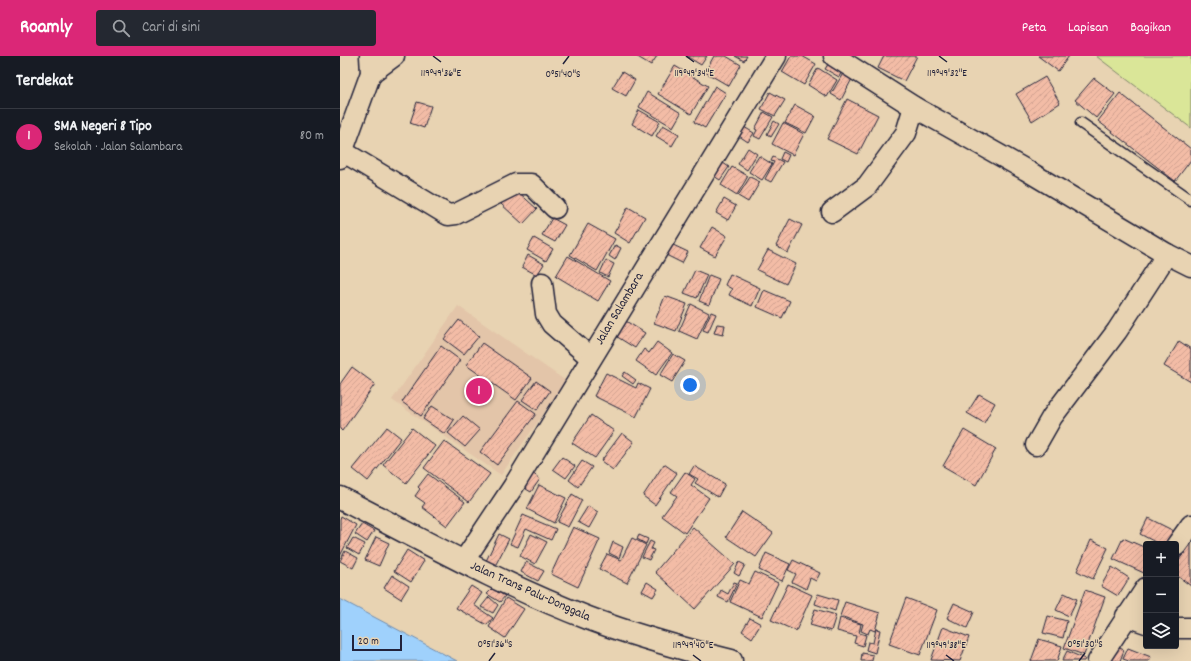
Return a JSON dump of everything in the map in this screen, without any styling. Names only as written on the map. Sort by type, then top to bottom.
[{"type":"highway","name":"Jalan Trans Palu-Donggala","points":[[340,498],[463,562],[542,600],[644,638],[731,661]]},
{"type":"street","points":[[394,56],[370,65],[341,155],[448,215],[456,214],[516,184],[531,184],[555,208]]},
{"type":"street","name":"Jalan Salambara","points":[[463,562],[505,500],[776,56]]},
{"type":"street","points":[[834,56],[914,107],[1026,170],[1167,254],[1190,265]]},
{"type":"street","points":[[832,212],[868,186],[906,133],[914,107]]},
{"type":"street","points":[[1036,446],[1052,417],[1117,331],[1167,254]]},
{"type":"street","points":[[542,283],[546,314],[552,324],[591,358]]},
{"type":"street","points":[[1179,542],[1191,525]]},
{"type":"street","points":[[1098,661],[1143,592]]},
{"type":"street","points":[[1126,616],[1143,622]]},
{"type":"street","points":[[1179,628],[1191,628]]},
{"type":"lane","points":[[1081,123],[1191,200]]},
{"type":"shaded area","points":[[458,306],[566,381],[501,475],[392,400]]},
{"type":"green space","points":[[1096,56],[1191,56],[1191,128]]},
{"type":"water","points":[[340,599],[457,661],[340,661]]},
{"type":"building","points":[[636,56],[657,56],[651,65]]},
{"type":"building","points":[[686,56],[707,56],[701,65]]},
{"type":"building","points":[[714,56],[726,56],[741,65],[729,86],[705,72]]},
{"type":"building","points":[[735,56],[747,56],[744,61]]},
{"type":"building","points":[[791,56],[802,56],[816,64],[804,85],[782,72]]},
{"type":"building","points":[[884,56],[917,56],[904,81],[878,68]]},
{"type":"building","points":[[1038,56],[1069,56],[1058,71]]},
{"type":"building","points":[[830,61],[843,69],[839,77],[825,69]]},
{"type":"building","points":[[675,66],[708,86],[691,114],[658,94]]},
{"type":"building","points":[[818,68],[837,80],[827,97],[808,85]]},
{"type":"building","points":[[845,70],[854,75],[841,100],[831,94]]},
{"type":"building","points":[[622,72],[635,80],[626,96],[612,88]]},
{"type":"building","points":[[1045,77],[1060,103],[1032,121],[1016,94]]},
{"type":"building","points":[[1094,78],[1115,94],[1096,118],[1075,100]]},
{"type":"building","points":[[715,86],[726,93],[705,128],[694,122]]},
{"type":"building","points":[[647,92],[681,113],[673,127],[639,107]]},
{"type":"building","points":[[770,92],[785,100],[775,116],[761,109]]},
{"type":"building","points":[[1120,93],[1191,149],[1191,160],[1175,181],[1098,121]]},
{"type":"building","points":[[847,99],[878,115],[858,154],[827,139]]},
{"type":"building","points":[[417,102],[431,106],[424,128],[410,123]]},
{"type":"building","points":[[795,105],[815,116],[806,133],[785,123]]},
{"type":"building","points":[[639,110],[660,122],[652,136],[632,124]]},
{"type":"building","points":[[764,112],[773,117],[760,139],[754,136],[757,130],[755,129]]},
{"type":"building","points":[[774,121],[779,124],[771,137],[767,134]]},
{"type":"building","points":[[783,123],[804,134],[793,155],[772,144]]},
{"type":"building","points":[[663,125],[679,134],[672,146],[656,136]]},
{"type":"building","points":[[744,127],[754,133],[748,142],[739,136]]},
{"type":"building","points":[[748,148],[757,154],[747,170],[738,164]]},
{"type":"building","points":[[783,152],[789,155],[786,162],[780,159]]},
{"type":"building","points":[[759,156],[772,164],[762,180],[749,172]]},
{"type":"building","points":[[773,157],[783,162],[771,182],[765,179],[774,162],[771,161]]},
{"type":"building","points":[[720,161],[729,167],[720,180],[711,174]]},
{"type":"building","points":[[732,167],[748,176],[737,195],[721,185]]},
{"type":"building","points":[[750,177],[760,182],[748,202],[738,196]]},
{"type":"building","points":[[515,189],[537,209],[523,224],[501,204]]},
{"type":"building","points":[[724,199],[736,206],[728,220],[716,213]]},
{"type":"building","points":[[628,207],[645,217],[630,243],[614,233]]},
{"type":"building","points":[[552,218],[565,225],[555,242],[542,235]]},
{"type":"building","points":[[790,219],[802,225],[788,253],[776,246]]},
{"type":"building","points":[[588,224],[615,239],[597,271],[570,255]]},
{"type":"building","points":[[712,227],[727,236],[715,256],[700,248]]},
{"type":"building","points":[[534,238],[553,249],[546,261],[527,250]]},
{"type":"building","points":[[671,244],[688,252],[682,263],[666,255]]},
{"type":"building","points":[[615,245],[621,248],[615,260],[609,256]]},
{"type":"building","points":[[768,250],[796,264],[786,284],[757,270]]},
{"type":"building","points":[[528,255],[544,264],[537,275],[522,267]]},
{"type":"building","points":[[568,256],[610,281],[598,301],[556,276]]},
{"type":"building","points":[[606,260],[614,264],[608,277],[600,273]]},
{"type":"building","points":[[695,270],[707,275],[697,298],[684,293]]},
{"type":"building","points":[[730,274],[760,288],[752,306],[729,295],[732,289],[725,285]]},
{"type":"building","points":[[709,275],[719,279],[709,305],[699,301]]},
{"type":"building","points":[[764,290],[790,301],[782,318],[757,307]]},
{"type":"building","points":[[665,296],[687,304],[676,331],[654,323]]},
{"type":"building","points":[[691,304],[709,313],[697,339],[679,331]]},
{"type":"building","points":[[711,312],[716,314],[708,332],[703,330]]},
{"type":"building","points":[[621,318],[645,333],[635,348],[611,333]]},
{"type":"building","points":[[459,320],[479,336],[464,354],[444,339]]},
{"type":"building","points":[[717,324],[725,325],[723,335],[714,333]]},
{"type":"building","points":[[1179,341],[1191,349],[1191,382],[1164,366]]},
{"type":"building","points":[[657,342],[672,353],[656,375],[636,361],[644,349],[649,353]]},
{"type":"building","points":[[482,343],[532,378],[516,400],[466,365]]},
{"type":"building","points":[[441,346],[460,360],[421,416],[402,402]]},
{"type":"building","points":[[673,354],[685,361],[672,382],[660,375]]},
{"type":"building","points":[[352,367],[375,384],[342,431],[340,429],[340,384]]},
{"type":"building","points":[[625,372],[636,380],[633,384],[622,376]]},
{"type":"building","points":[[606,373],[636,388],[638,383],[650,389],[636,417],[594,396]]},
{"type":"building","points":[[536,381],[550,391],[537,410],[522,400]]},
{"type":"building","points":[[979,394],[995,403],[984,423],[967,413]]},
{"type":"building","points":[[518,401],[536,414],[497,465],[480,452]]},
{"type":"building","points":[[432,406],[454,420],[445,434],[423,419]]},
{"type":"building","points":[[591,415],[614,431],[595,458],[572,443]]},
{"type":"building","points":[[463,416],[480,430],[465,447],[448,433]]},
{"type":"building","points":[[387,427],[401,438],[368,481],[353,469]]},
{"type":"building","points":[[412,428],[435,446],[406,483],[383,465]]},
{"type":"building","points":[[964,430],[996,449],[976,485],[943,466]]},
{"type":"building","points":[[622,433],[634,442],[613,470],[601,461]]},
{"type":"building","points":[[444,441],[490,474],[469,502],[424,468]]},
{"type":"building","points":[[562,457],[575,466],[566,478],[553,469]]},
{"type":"building","points":[[582,461],[592,467],[578,487],[569,480]]},
{"type":"building","points":[[664,464],[677,473],[655,505],[643,496]]},
{"type":"building","points":[[694,466],[725,484],[718,497],[695,483],[698,479],[689,474]]},
{"type":"building","points":[[531,472],[540,479],[531,492],[521,486]]},
{"type":"building","points":[[685,472],[695,479],[691,485],[709,498],[685,533],[662,516],[677,496],[671,492]]},
{"type":"building","points":[[428,474],[465,502],[447,526],[422,507],[425,503],[415,496],[420,489],[418,487]]},
{"type":"building","points":[[539,485],[566,498],[554,523],[527,509]]},
{"type":"building","points":[[572,494],[582,500],[568,527],[557,522]]},
{"type":"building","points":[[588,506],[598,512],[589,528],[578,522]]},
{"type":"building","points":[[742,512],[773,533],[756,557],[726,537]]},
{"type":"building","points":[[523,515],[556,529],[551,540],[526,529],[518,547],[510,544]]},
{"type":"building","points":[[341,516],[356,525],[340,556],[340,519]]},
{"type":"building","points":[[1148,518],[1178,533],[1174,541],[1153,541],[1140,534]]},
{"type":"building","points":[[362,524],[374,531],[367,542],[355,534]]},
{"type":"building","points":[[573,527],[600,539],[578,587],[551,574]]},
{"type":"building","points":[[693,527],[735,564],[695,609],[655,572]]},
{"type":"building","points":[[499,534],[509,539],[495,566],[486,561]]},
{"type":"building","points":[[531,534],[547,542],[535,564],[520,556]]},
{"type":"building","points":[[639,535],[648,539],[646,544],[637,539]]},
{"type":"building","points":[[376,537],[389,543],[379,566],[365,560]]},
{"type":"building","points":[[353,538],[365,544],[359,555],[347,548]]},
{"type":"building","points":[[632,538],[646,545],[627,583],[599,569],[607,554],[621,560]]},
{"type":"building","points":[[1123,538],[1143,547],[1143,573],[1113,559]]},
{"type":"building","points":[[1091,540],[1108,548],[1093,579],[1077,571]]},
{"type":"building","points":[[650,541],[654,543],[651,549],[654,550],[649,560],[642,557]]},
{"type":"building","points":[[613,542],[623,547],[619,558],[609,553]]},
{"type":"building","points":[[1191,543],[1191,586],[1179,577],[1179,560]]},
{"type":"building","points":[[407,550],[424,561],[411,582],[394,571]]},
{"type":"building","points":[[345,551],[358,558],[353,568],[340,561]]},
{"type":"building","points":[[766,553],[790,564],[782,581],[759,570]]},
{"type":"building","points":[[793,560],[820,573],[816,581],[810,578],[806,589],[792,582],[796,574],[788,570]]},
{"type":"building","points":[[526,562],[544,571],[538,581],[521,572]]},
{"type":"building","points":[[739,562],[745,565],[739,576],[734,573]]},
{"type":"building","points":[[1112,567],[1129,578],[1118,596],[1101,586]]},
{"type":"building","points":[[755,572],[778,583],[762,617],[730,602],[740,580],[749,584]]},
{"type":"building","points":[[392,575],[409,586],[401,599],[384,588]]},
{"type":"building","points":[[647,582],[658,589],[653,597],[642,591]]},
{"type":"building","points":[[734,582],[737,583],[728,602],[718,597],[721,590],[728,594]]},
{"type":"building","points":[[788,584],[812,595],[796,631],[771,620]]},
{"type":"building","points":[[471,586],[482,593],[474,605],[493,618],[487,625],[456,608]]},
{"type":"building","points":[[492,589],[505,596],[500,602],[487,594]]},
{"type":"building","points":[[1085,590],[1105,597],[1084,655],[1064,648]]},
{"type":"building","points":[[1064,593],[1077,599],[1069,616],[1056,610]]},
{"type":"building","points":[[818,594],[838,600],[835,611],[815,604]]},
{"type":"building","points":[[489,597],[498,605],[493,613],[481,607]]},
{"type":"building","points":[[506,598],[524,609],[505,638],[489,627]]},
{"type":"building","points":[[906,598],[937,610],[920,655],[889,644]]},
{"type":"building","points":[[845,602],[880,613],[875,631],[870,629],[868,634],[861,631],[863,624],[840,616]]},
{"type":"building","points":[[954,603],[974,612],[967,628],[947,618]]},
{"type":"building","points":[[815,609],[836,615],[831,631],[810,625]]},
{"type":"building","points":[[1048,616],[1067,621],[1063,638],[1043,633]]},
{"type":"building","points":[[750,618],[761,624],[752,638],[742,631]]},
{"type":"building","points":[[840,618],[861,624],[859,633],[866,635],[863,646],[854,643],[856,636],[837,631]]},
{"type":"building","points":[[943,627],[969,637],[960,661],[931,660]]},
{"type":"building","points":[[876,629],[880,630],[875,653],[866,650],[868,642],[873,643]]},
{"type":"building","points":[[1039,639],[1062,646],[1057,661],[1031,661]]},
{"type":"building","points":[[1113,645],[1124,650],[1120,661],[1106,661]]},
{"type":"building","points":[[1128,648],[1151,657],[1149,661],[1129,661],[1123,659]]},
{"type":"building","points":[[1067,651],[1085,659],[1084,661],[1062,661]]},
{"type":"building","points":[[862,653],[873,655],[872,661],[861,661]]},
{"type":"place","name":"SMA Negeri 8 Tipo","points":[[479,391]]}]
